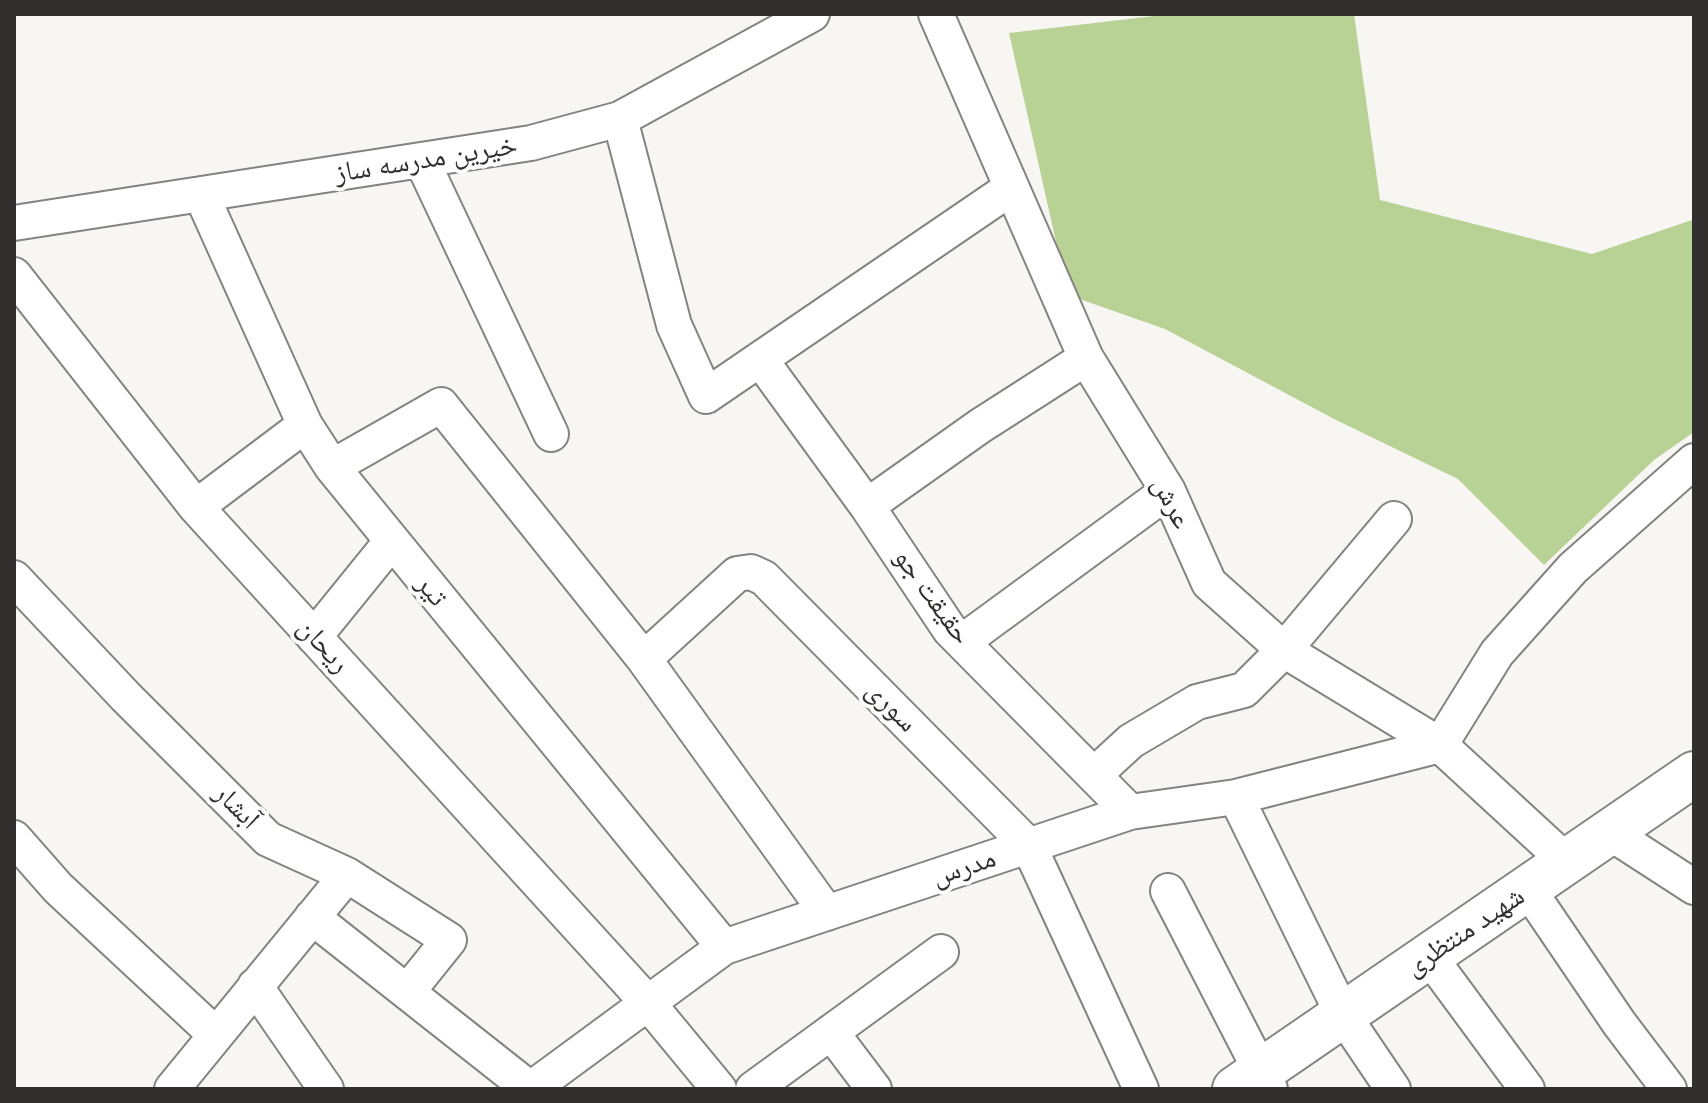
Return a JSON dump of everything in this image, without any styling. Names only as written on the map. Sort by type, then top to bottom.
[{"type":"street","name":"خیرین مدرسه ساز","points":[[14,223],[531,143],[620,119],[812,14]]},
{"type":"street","name":"عرش","points":[[936,14],[1086,358],[1168,491],[1209,583],[1284,650],[1440,745],[1566,861]]},
{"type":"street","points":[[620,119],[674,325],[706,396],[1011,188]]},
{"type":"street","points":[[422,161],[551,434]]},
{"type":"street","name":"تیر","points":[[201,194],[305,425],[332,467],[724,947]]},
{"type":"street","name":"ریحان","points":[[14,275],[196,507],[648,1003],[719,1089]]},
{"type":"street","points":[[867,506],[980,426],[1086,358]]},
{"type":"street","name":"حقیقت جو","points":[[760,359],[867,506],[950,630],[1130,812]]},
{"type":"street","points":[[332,467],[441,405],[644,659],[827,913]]},
{"type":"street","points":[[196,507],[305,425]]},
{"type":"street","points":[[1440,745],[1506,642],[1573,568],[1694,461]]},
{"type":"street","points":[[962,642],[1168,491]]},
{"type":"street","points":[[1094,775],[1131,741],[1197,702],[1244,690],[1284,650],[1394,519]]},
{"type":"street","points":[[314,637],[391,542]]},
{"type":"street","name":"سوری","points":[[644,659],[737,574],[751,572],[764,578],[1029,846],[1141,1089]]},
{"type":"street","name":"آبشار","points":[[14,578],[126,697],[268,839],[347,875],[449,940],[408,991]]},
{"type":"street","name":"مدرس","points":[[530,1089],[724,947],[1130,812],[1236,797],[1440,745]]},
{"type":"street","name":"شهید منتظری","points":[[1255,1083],[1343,1015],[1694,774]]},
{"type":"street","points":[[1236,797],[1343,1015],[1393,1089]]},
{"type":"street","points":[[1609,832],[1694,887]]},
{"type":"street","points":[[21,858],[58,888],[216,1035]]},
{"type":"street","points":[[172,1089],[347,875]]},
{"type":"street","points":[[1528,889],[1619,1023],[1669,1089]]},
{"type":"street","points":[[1168,891],[1255,1083]]},
{"type":"street","points":[[312,917],[530,1089]]},
{"type":"street","points":[[753,1089],[941,952]]},
{"type":"street","points":[[1429,956],[1527,1089]]},
{"type":"street","points":[[255,986],[326,1089]]},
{"type":"street","points":[[831,1032],[874,1089]]},
{"type":"green space","points":[[1171,14],[1354,14],[1380,200],[1592,254],[1692,220],[1694,432],[1654,460],[1544,565],[1458,479],[1336,420],[1165,329],[1068,295],[1009,33]]}]
